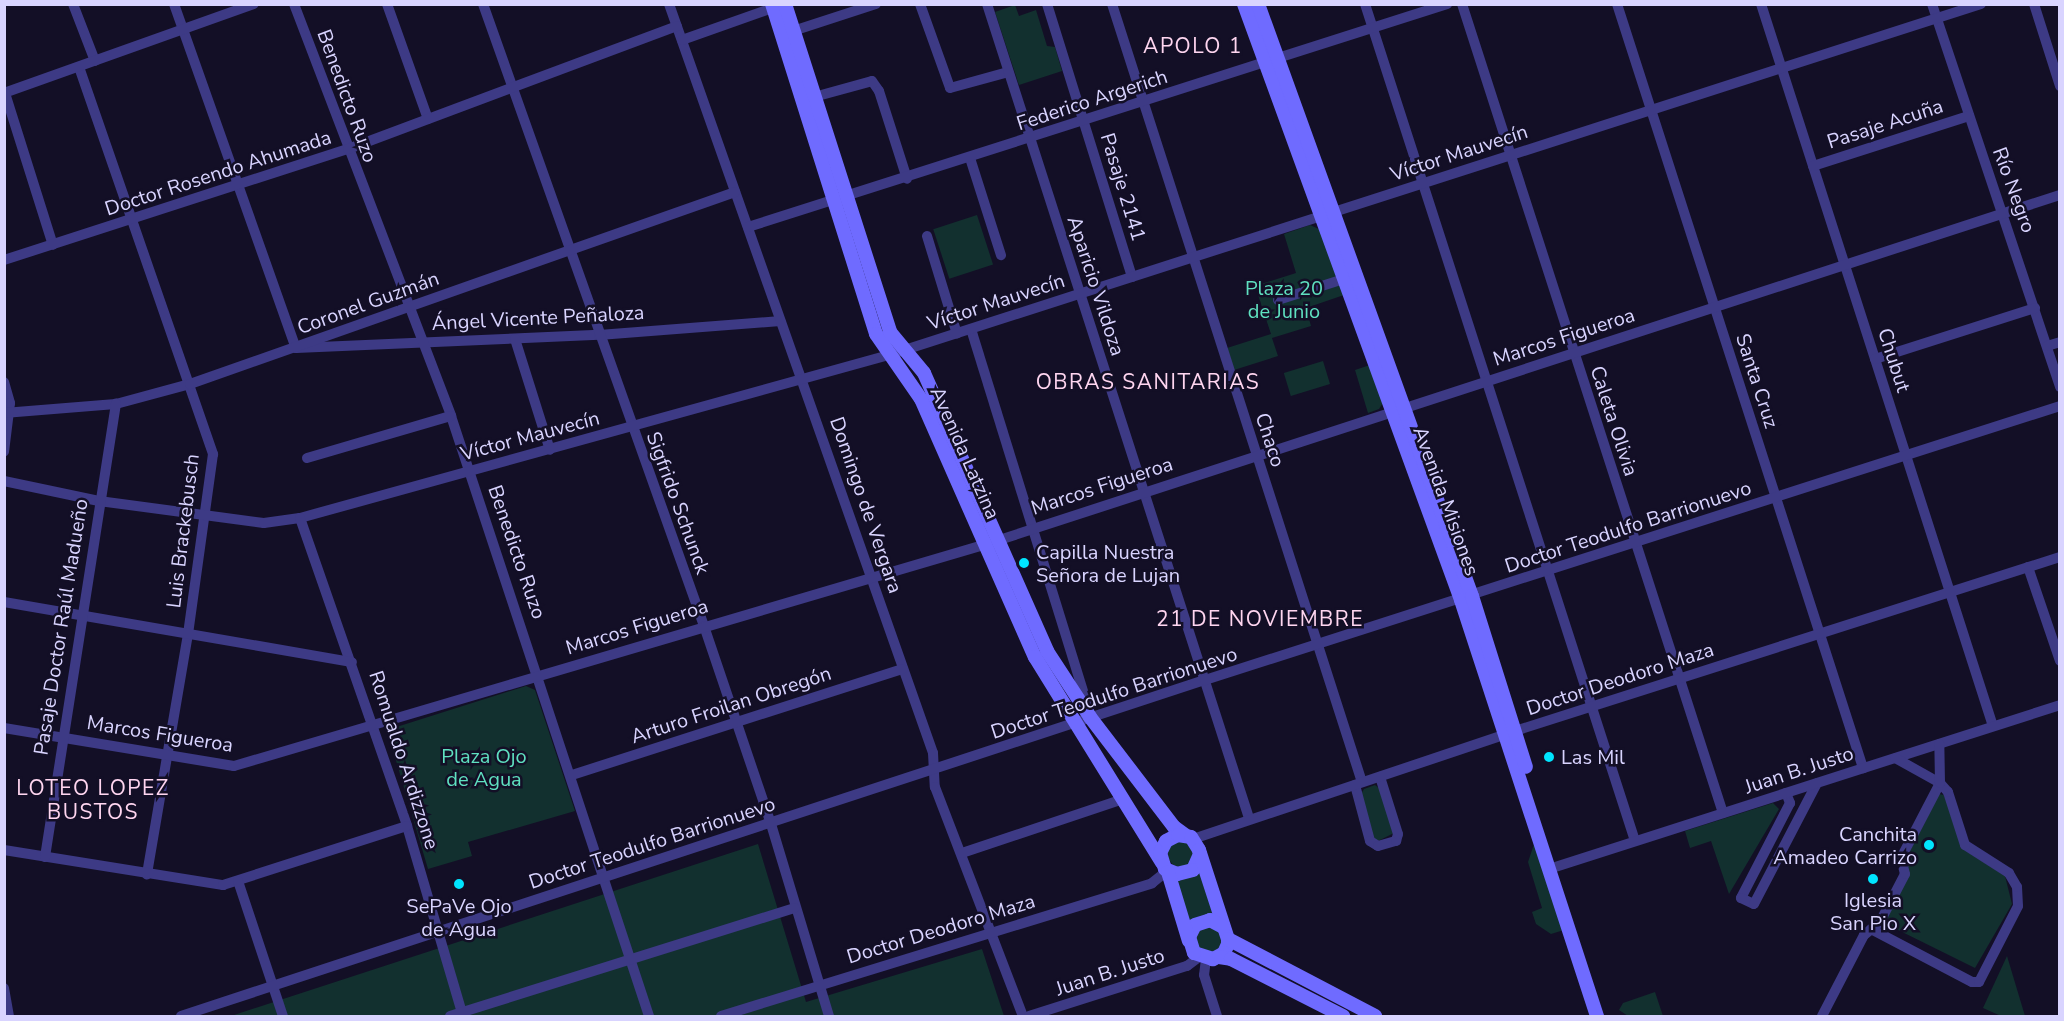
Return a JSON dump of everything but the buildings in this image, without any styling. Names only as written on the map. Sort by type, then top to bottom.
[{"type":"street","points":[[73,4],[95,61]]},
{"type":"street","points":[[174,4],[296,348]]},
{"type":"street","points":[[53,245],[5,93],[254,4]]},
{"type":"street","name":"Benedicto Ruzo","points":[[294,4],[470,470],[572,775],[649,1017]]},
{"type":"street","points":[[387,4],[428,118]]},
{"type":"street","name":"Sigfrido Schunck","points":[[483,4],[631,428],[704,626],[771,824],[794,909],[829,1017]]},
{"type":"street","name":"Domingo de Vergara","points":[[669,4],[933,753],[935,787],[993,932],[1023,1017]]},
{"type":"street","points":[[794,31],[853,8],[876,4]]},
{"type":"street","points":[[920,4],[951,88],[1008,72]]},
{"type":"street","name":"Aparicio Vildoza","points":[[987,4],[1249,818]]},
{"type":"street","name":"Pasaje 2141","points":[[1047,4],[1132,277]]},
{"type":"street","name":"Chaco","points":[[1112,4],[1319,645],[1359,783],[1371,841],[1378,846],[1396,841],[1398,834],[1380,777]]},
{"type":"street","name":"Avenida Misiones","points":[[1244,4],[1272,62],[1466,598],[1553,868],[1597,1017]]},
{"type":"street","name":"Avenida Misiones","points":[[1258,4],[1272,62]]},
{"type":"street","points":[[1365,4],[1635,842]]},
{"type":"street","name":"Federico Argerich","points":[[748,227],[907,179],[1447,4]]},
{"type":"street","name":"Caleta Olivia","points":[[1462,4],[1678,680],[1723,813]]},
{"type":"street","name":"Santa Cruz","points":[[1617,4],[1863,768]]},
{"type":"street","name":"Chubut","points":[[1761,4],[1993,726]]},
{"type":"street","name":"Río Negro","points":[[1932,4],[2060,387]]},
{"type":"street","name":"Víctor Mauvecín","points":[[4,481],[99,501],[204,516],[264,523],[300,518],[888,356],[1981,4]]},
{"type":"street","points":[[2034,4],[2060,86]]},
{"type":"street","points":[[682,40],[778,5]]},
{"type":"street","name":"Avenida Latzina","points":[[778,5],[794,31],[814,97],[876,334],[888,356],[921,399],[990,543]]},
{"type":"street","name":"Avenida Latzina","points":[[778,5],[840,200],[890,332],[924,373],[1025,639],[1084,721],[1174,827],[1189,837]]},
{"type":"street","name":"Doctor Rosendo Ahumada","points":[[4,260],[134,221],[348,149],[677,26]]},
{"type":"street","name":"Luis Brackebusch","points":[[79,67],[213,454],[188,634],[147,875]]},
{"type":"street","points":[[814,97],[872,81],[879,91],[907,179]]},
{"type":"street","name":"Pasaje Acuña","points":[[1813,166],[1969,116]]},
{"type":"street","points":[[970,158],[1001,255]]},
{"type":"street","name":"Coronel Guzmán","points":[[7,413],[116,404],[190,384],[735,192]]},
{"type":"street","name":"Marcos Figueroa","points":[[4,728],[167,753],[234,766],[990,543],[1144,491],[2060,195]]},
{"type":"street","name":"Avenida Misiones","points":[[1327,214],[1344,279],[1398,409]]},
{"type":"street","points":[[927,236],[957,334]]},
{"type":"street","points":[[1278,300],[1344,279]]},
{"type":"street","points":[[1875,359],[2035,308]]},
{"type":"street","name":"Ángel Vicente Peñaloza","points":[[296,348],[599,335],[780,321]]},
{"type":"street","points":[[971,329],[1032,528],[1084,721]]},
{"type":"street","points":[[515,339],[550,450]]},
{"type":"street","points":[[2046,346],[2060,342]]},
{"type":"street","points":[[4,382],[7,413],[4,452]]},
{"type":"street","name":"Pasaje Doctor Raúl Madueño","points":[[45,857],[62,737],[85,616],[99,501],[116,404]]},
{"type":"street","name":"Doctor Teodulfo Barrionuevo","points":[[181,1017],[271,984],[934,772],[1205,680],[2060,406]]},
{"type":"street","points":[[307,458],[451,416]]},
{"type":"street","name":"Romualdo Ardizzone","points":[[300,518],[374,725],[441,930],[463,1015]]},
{"type":"street","name":"Doctor Deodoro Maza","points":[[1189,837],[2060,557]]},
{"type":"street","points":[[2028,567],[2060,661]]},
{"type":"street","points":[[4,602],[352,662]]},
{"type":"street","name":"Arturo Froilan Obregón","points":[[572,775],[902,669]]},
{"type":"street","name":"Juan B. Justo","points":[[1553,868],[2060,705]]},
{"type":"street","name":"Avenida Latzina","points":[[1084,721],[1123,799],[1166,868],[1189,942]]},
{"type":"street","points":[[1822,1017],[1864,935],[1880,922],[1905,874],[1901,858],[1940,783],[1939,744]]},
{"type":"street","points":[[1871,928],[1972,982],[1979,982],[2018,906],[2017,887],[2009,873],[1965,845],[1948,792],[1940,783],[1895,758]]},
{"type":"street","points":[[1786,793],[1790,804],[1741,898],[1754,904],[1817,783]]},
{"type":"street","points":[[962,854],[1123,799]]},
{"type":"street","points":[[4,850],[147,875],[223,885],[407,826]]},
{"type":"street","points":[[1200,854],[1198,865],[1190,872],[1166,868],[1160,853],[1166,841],[1189,837],[1200,854],[1226,933],[1228,947],[1208,958],[1204,975],[1217,1017]]},
{"type":"street","name":"Doctor Deodoro Maza","points":[[721,1017],[1152,884],[1166,868]]},
{"type":"street","name":"Avenida Misiones","points":[[1553,868],[1607,1017]]},
{"type":"street","points":[[238,881],[283,1017]]},
{"type":"street","points":[[450,1017],[463,1015],[631,959],[794,909]]},
{"type":"street","points":[[1343,1017],[1231,959],[1208,958],[1189,942],[1191,931],[1200,922],[1213,920],[1226,933],[1375,1017]]},
{"type":"street","name":"Juan B. Justo","points":[[1029,1017],[1208,958]]},
{"type":"street","points":[[4,988],[9,1017]]},
{"type":"green space","points":[[1015,5],[1019,16],[1036,10],[1047,46],[1055,47],[1062,71],[1019,85],[995,12]]},
{"type":"green space","points":[[977,215],[993,264],[949,279],[933,229]]},
{"type":"green space","name":"Plaza 20 de Junio","points":[[1310,225],[1321,230],[1344,295],[1306,308],[1311,326],[1272,338],[1278,356],[1234,370],[1227,348],[1271,334],[1255,286],[1296,273],[1284,234]]},
{"type":"green space","points":[[1323,361],[1330,384],[1291,396],[1284,373]]},
{"type":"green space","points":[[1370,365],[1384,401],[1379,409],[1368,413],[1355,370]]},
{"type":"green space","name":"Plaza Ojo de Agua","points":[[526,686],[535,690],[575,811],[468,842],[472,856],[428,869],[387,730]]},
{"type":"green space","points":[[1375,785],[1380,789],[1394,833],[1378,841],[1373,839],[1361,794],[1364,789]]},
{"type":"green space","points":[[1939,794],[1944,795],[1963,849],[2005,876],[2012,904],[1975,968],[1884,923],[1909,875],[1907,857]]},
{"type":"green space","points":[[1773,803],[1779,809],[1729,894],[1711,841],[1690,848],[1685,831]]},
{"type":"green space","points":[[1181,841],[1190,845],[1194,854],[1190,863],[1181,867],[1172,863],[1168,854],[1172,845]]},
{"type":"green space","points":[[1535,841],[1564,930],[1551,934],[1536,924],[1532,912],[1542,908],[1528,862]]},
{"type":"green space","points":[[758,844],[806,1002],[982,949],[1004,1016],[231,1016]]},
{"type":"green space","points":[[1200,867],[1215,914],[1200,916],[1188,924],[1173,877]]},
{"type":"green space","points":[[1209,926],[1218,930],[1222,939],[1218,948],[1209,952],[1200,948],[1196,939],[1200,930]]},
{"type":"green space","points":[[2007,956],[2025,1016],[2001,1016],[1983,1008]]},
{"type":"green space","points":[[1655,992],[1663,1016],[1628,1016],[1619,1010],[1623,1003]]},
{"type":"place","name":"Capilla Nuestra Señora de Lujan","points":[[1024,563]]},
{"type":"place","name":"Las Mil","points":[[1549,757]]},
{"type":"place","name":"Canchita Amadeo Carrizo","points":[[1929,845]]},
{"type":"place","name":"Iglesia San Pio X","points":[[1873,879]]},
{"type":"place","name":"SePaVe Ojo de Agua","points":[[459,884]]},
{"type":"district","name":"APOLO 1","points":[[1193,46]]},
{"type":"district","name":"OBRAS SANITARIAS","points":[[1148,382]]},
{"type":"district","name":"21 DE NOVIEMBRE","points":[[1260,619]]},
{"type":"district","name":"LOTEO LOPEZ BUSTOS","points":[[93,800]]}]
